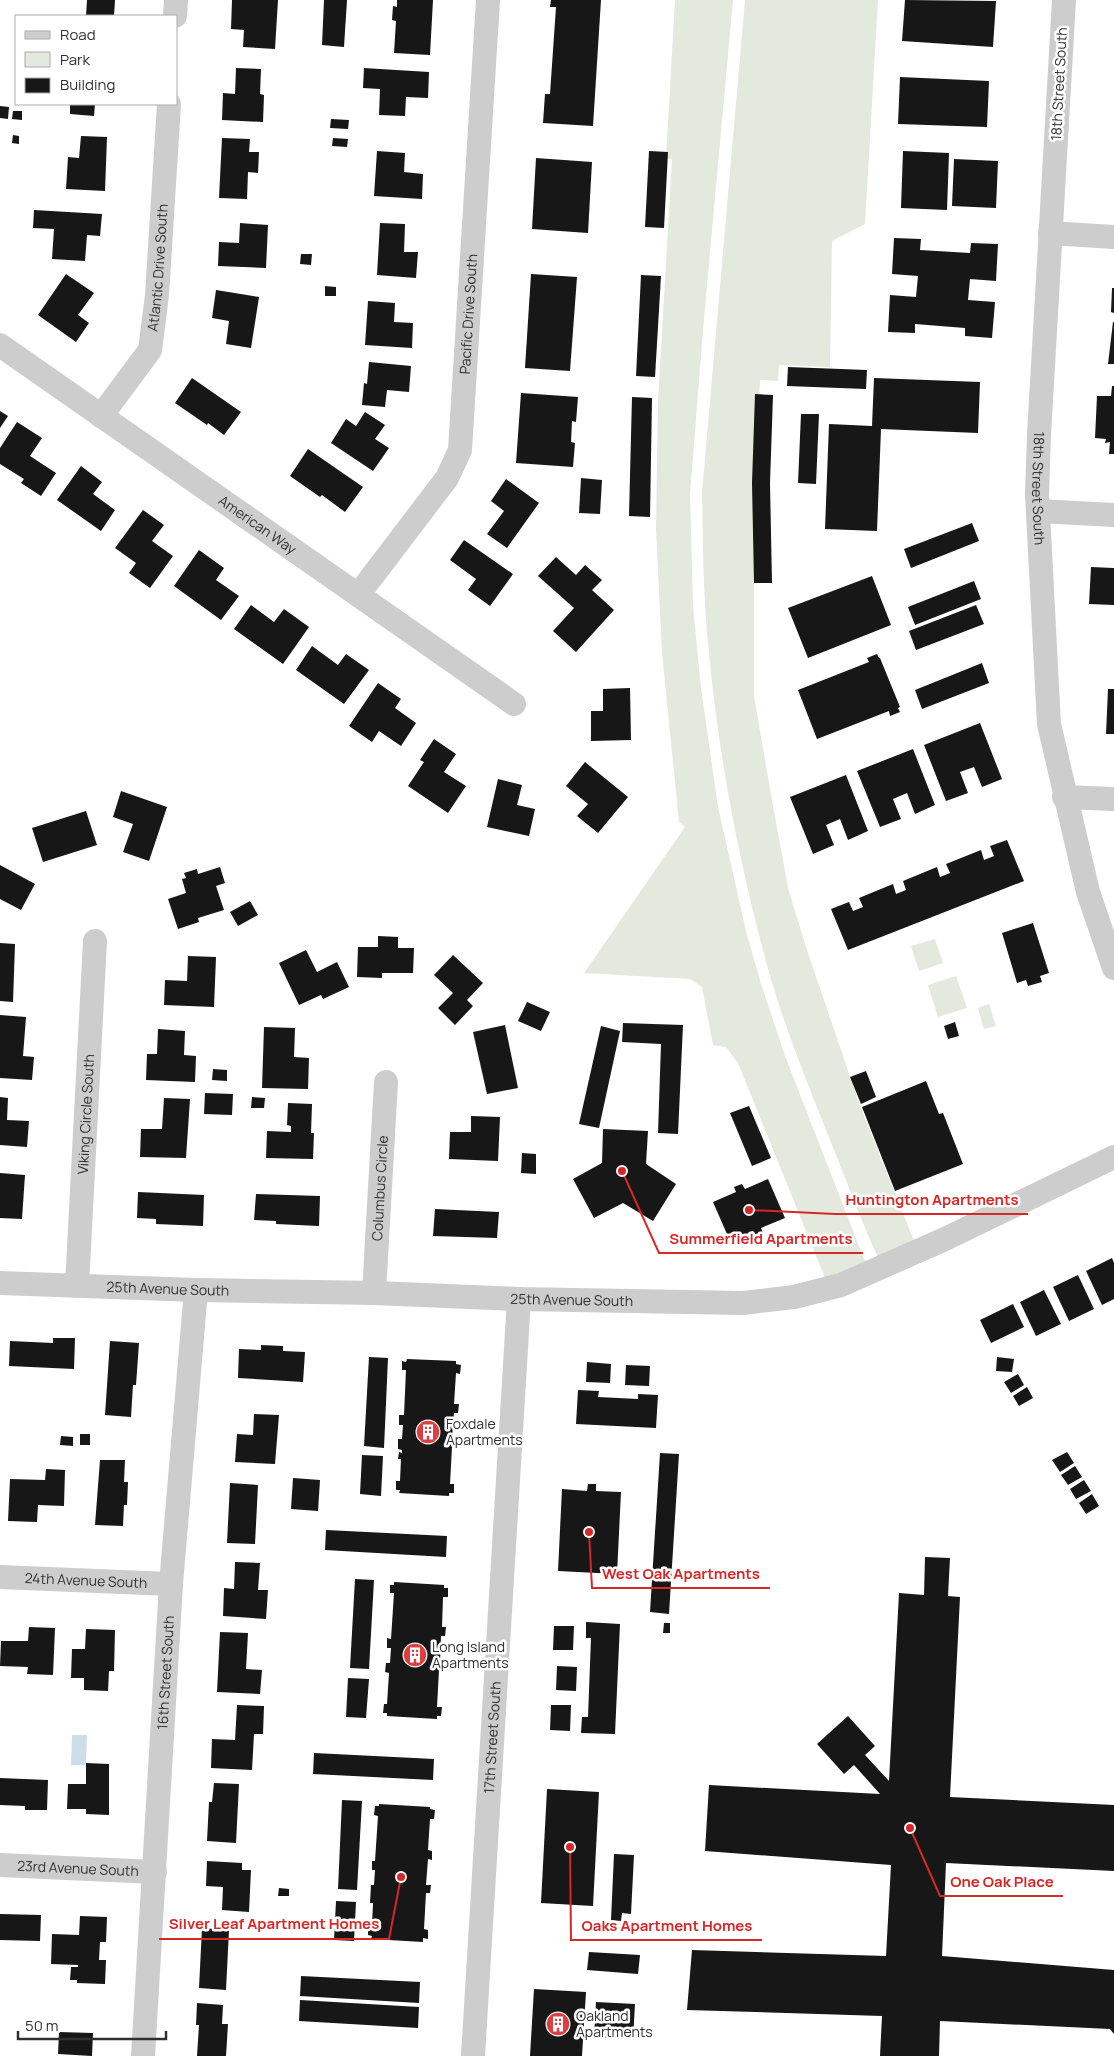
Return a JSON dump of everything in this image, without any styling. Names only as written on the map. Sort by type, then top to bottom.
[{"type":"street","points":[[175,15],[176,0]]},
{"type":"street","name":"Pacific Drive South","points":[[358,595],[448,478],[460,450],[488,0]]},
{"type":"street","name":"18th Street South","points":[[1064,0],[1037,494],[1049,724],[1064,797],[1088,892],[1114,968]]},
{"type":"street","name":"Atlantic Drive South","points":[[101,416],[150,350],[157,295],[169,105]]},
{"type":"street","points":[[1050,233],[1114,237]]},
{"type":"street","name":"American Way","points":[[0,345],[514,704]]},
{"type":"street","points":[[1039,511],[1114,515]]},
{"type":"street","points":[[1064,797],[1114,799]]},
{"type":"street","name":"Viking Circle South","points":[[77,1286],[95,941]]},
{"type":"street","name":"Columbus Circle","points":[[374,1293],[386,1082]]},
{"type":"street","name":"25th Avenue South","points":[[0,1282],[196,1290],[743,1303],[794,1297],[841,1285],[875,1271],[1114,1158]]},
{"type":"street","name":"16th Street South","points":[[143,2056],[171,1584],[196,1290]]},
{"type":"street","name":"17th Street South","points":[[473,2056],[519,1299]]},
{"type":"street","name":"24th Avenue South","points":[[0,1577],[171,1584]]},
{"type":"street","name":"23rd Avenue South","points":[[0,1865],[154,1872]]},
{"type":"green space","points":[[675,0],[733,0],[690,494],[693,606],[701,688],[718,807],[746,931],[785,1056],[866,1264],[825,1278],[738,1063],[726,1047],[713,1045],[702,987],[690,979],[584,973],[685,827],[679,822],[662,653],[656,529],[658,402],[672,159],[666,158]]},
{"type":"green space","points":[[745,0],[878,0],[865,224],[832,241],[830,367],[779,365],[778,381],[760,380],[754,486],[754,696],[788,888],[860,1106],[914,1241],[878,1257],[806,1080],[771,979],[739,851],[723,764],[711,676],[703,562],[702,493]]},
{"type":"green space","points":[[935,939],[943,963],[919,971],[911,946]]},
{"type":"green space","points":[[956,976],[967,1008],[938,1017],[928,985]]},
{"type":"green space","points":[[989,1004],[996,1026],[984,1029],[978,1008]]},
{"type":"water","points":[[72,1735],[87,1735],[86,1765],[71,1765]]},
{"type":"building","points":[[87,0],[115,0],[114,15],[86,15]]},
{"type":"building","points":[[232,0],[278,0],[275,49],[243,47],[244,30],[231,29]]},
{"type":"building","points":[[324,0],[347,0],[344,47],[322,45]]},
{"type":"building","points":[[397,0],[433,0],[430,55],[394,53],[396,21],[392,20],[393,6],[397,7]]},
{"type":"building","points":[[551,0],[601,0],[593,126],[543,123],[545,94],[550,94],[556,7],[550,7]]},
{"type":"building","points":[[905,0],[996,1],[993,47],[902,41]]},
{"type":"building","points":[[236,68],[261,69],[260,94],[264,95],[263,122],[222,120],[223,93],[235,94]]},
{"type":"building","points":[[364,68],[429,72],[428,98],[406,97],[405,116],[379,115],[380,89],[363,88]]},
{"type":"building","points":[[900,77],[989,81],[987,127],[898,124]]},
{"type":"building","points":[[70,105],[95,105],[94,116],[70,114]]},
{"type":"building","points":[[0,106],[9,107],[8,119],[0,118]]},
{"type":"building","points":[[13,111],[22,111],[22,120],[12,119]]},
{"type":"building","points":[[331,119],[349,120],[348,129],[330,128]]},
{"type":"building","points":[[13,135],[19,136],[19,144],[12,143]]},
{"type":"building","points":[[81,136],[107,137],[105,191],[66,189],[68,157],[79,158]]},
{"type":"building","points":[[222,138],[250,139],[249,152],[259,152],[258,173],[248,172],[247,199],[219,198]]},
{"type":"building","points":[[333,138],[348,139],[347,147],[332,146]]},
{"type":"building","points":[[377,151],[405,153],[404,172],[423,174],[422,199],[374,196]]},
{"type":"building","points":[[649,151],[668,152],[664,228],[645,227]]},
{"type":"building","points":[[903,151],[949,153],[947,210],[901,208]]},
{"type":"building","points":[[536,158],[592,162],[588,233],[532,229]]},
{"type":"building","points":[[954,159],[998,161],[996,208],[952,206]]},
{"type":"building","points":[[34,210],[102,214],[100,236],[87,235],[85,261],[52,259],[54,229],[33,228]]},
{"type":"building","points":[[240,223],[268,225],[266,268],[218,266],[219,242],[239,243]]},
{"type":"building","points":[[380,223],[405,224],[404,252],[418,252],[416,278],[377,275]]},
{"type":"building","points":[[894,238],[921,239],[920,250],[970,253],[971,243],[998,244],[996,281],[970,279],[968,300],[995,302],[992,338],[965,336],[965,328],[915,324],[915,333],[888,332],[890,295],[916,297],[918,276],[892,274]]},
{"type":"building","points":[[301,254],[312,254],[311,265],[300,264]]},
{"type":"building","points":[[66,274],[94,293],[78,315],[89,323],[76,342],[38,315]]},
{"type":"building","points":[[531,274],[577,277],[570,371],[525,368]]},
{"type":"building","points":[[641,275],[661,276],[655,377],[636,376]]},
{"type":"building","points":[[325,286],[336,287],[336,296],[325,296]]},
{"type":"building","points":[[1112,288],[1114,288],[1114,313],[1111,312]]},
{"type":"building","points":[[216,290],[259,297],[251,348],[226,344],[229,321],[212,318]]},
{"type":"building","points":[[368,301],[395,303],[394,322],[413,323],[412,348],[365,345]]},
{"type":"building","points":[[1113,322],[1114,364],[1108,364]]},
{"type":"building","points":[[369,362],[411,366],[409,392],[387,390],[385,407],[362,405],[364,383],[367,384]]},
{"type":"building","points":[[788,367],[867,370],[866,389],[787,386]]},
{"type":"building","points":[[192,378],[241,412],[224,435],[175,403]]},
{"type":"building","points":[[874,378],[980,382],[978,433],[881,429],[877,531],[825,529],[829,424],[872,426]]},
{"type":"building","points":[[1112,386],[1114,386],[1114,454],[1109,454],[1110,442],[1105,443],[1106,439],[1095,438],[1097,396],[1111,396]]},
{"type":"building","points":[[521,393],[578,397],[576,422],[572,421],[571,442],[575,443],[573,467],[516,463]]},
{"type":"building","points":[[755,394],[773,395],[770,483],[772,583],[754,583],[752,483]]},
{"type":"building","points":[[632,397],[652,398],[650,517],[629,516]]},
{"type":"building","points":[[0,411],[8,416],[0,428]]},
{"type":"building","points":[[365,412],[385,425],[375,439],[389,448],[373,471],[331,443],[346,419],[356,426]]},
{"type":"building","points":[[801,414],[819,414],[816,484],[798,483]]},
{"type":"building","points":[[17,422],[42,438],[30,456],[56,473],[41,496],[21,483],[24,479],[0,464],[0,448]]},
{"type":"building","points":[[308,449],[363,487],[345,512],[322,495],[320,497],[290,476]]},
{"type":"building","points":[[81,466],[102,482],[93,494],[115,510],[101,531],[57,500]]},
{"type":"building","points":[[581,478],[602,480],[600,514],[579,513]]},
{"type":"building","points":[[506,479],[539,503],[507,548],[487,534],[504,511],[491,501]]},
{"type":"building","points":[[143,510],[164,525],[152,541],[173,556],[150,588],[129,573],[136,563],[115,548]]},
{"type":"building","points":[[972,523],[979,541],[911,568],[904,549]]},
{"type":"building","points":[[464,540],[513,574],[490,606],[468,590],[476,579],[450,560]]},
{"type":"building","points":[[199,550],[224,568],[216,580],[239,596],[221,620],[174,586]]},
{"type":"building","points":[[556,557],[576,575],[585,565],[602,580],[592,590],[614,610],[576,652],[553,631],[574,608],[538,576]]},
{"type":"building","points":[[1091,567],[1114,568],[1114,605],[1089,604]]},
{"type":"building","points":[[872,576],[891,625],[808,658],[788,608]]},
{"type":"building","points":[[974,581],[981,599],[915,625],[908,607]]},
{"type":"building","points":[[251,605],[274,622],[284,609],[309,627],[283,664],[234,629]]},
{"type":"building","points":[[976,605],[984,624],[916,650],[909,631]]},
{"type":"building","points":[[312,646],[338,665],[346,654],[369,670],[344,704],[296,670]]},
{"type":"building","points":[[877,654],[900,707],[898,708],[900,712],[890,716],[889,711],[817,739],[798,690],[869,662],[867,658]]},
{"type":"building","points":[[982,663],[989,683],[922,709],[915,690]]},
{"type":"building","points":[[378,683],[401,699],[395,708],[416,723],[401,746],[379,731],[372,742],[349,726]]},
{"type":"building","points":[[630,688],[631,740],[591,741],[591,711],[603,711],[603,689]]},
{"type":"building","points":[[1108,689],[1114,689],[1114,734],[1106,734]]},
{"type":"building","points":[[980,723],[1002,779],[982,787],[974,767],[960,772],[968,793],[946,801],[924,745]]},
{"type":"building","points":[[434,739],[456,754],[444,772],[466,786],[448,813],[408,786],[424,762],[420,760]]},
{"type":"building","points":[[913,749],[935,805],[915,814],[907,793],[893,799],[901,819],[880,827],[857,771]]},
{"type":"building","points":[[585,762],[628,797],[598,833],[577,816],[588,804],[566,786]]},
{"type":"building","points":[[846,775],[868,831],[848,840],[840,819],[826,825],[834,845],[813,854],[790,797]]},
{"type":"building","points":[[498,779],[522,785],[517,805],[535,809],[529,836],[487,827]]},
{"type":"building","points":[[121,791],[167,807],[149,861],[123,852],[133,824],[113,817]]},
{"type":"building","points":[[86,811],[97,845],[43,862],[32,828]]},
{"type":"building","points":[[1007,840],[1024,881],[848,950],[831,909],[849,902],[853,911],[863,907],[859,898],[893,884],[896,894],[906,890],[903,881],[937,867],[940,877],[950,873],[946,864],[981,850],[984,860],[994,856],[990,846]]},
{"type":"building","points":[[0,865],[35,884],[21,910],[0,899]]},
{"type":"building","points":[[220,867],[225,883],[216,886],[224,910],[198,918],[199,922],[178,929],[168,899],[186,893],[182,879],[186,878],[184,873],[197,869],[198,874]]},
{"type":"building","points":[[250,901],[258,915],[238,926],[230,912]]},
{"type":"building","points":[[1033,923],[1049,973],[1040,976],[1042,982],[1028,986],[1026,980],[1017,983],[1002,933]]},
{"type":"building","points":[[378,936],[398,937],[398,948],[414,948],[413,973],[382,973],[382,978],[357,977],[358,947],[378,947]]},
{"type":"building","points":[[0,943],[15,944],[13,1002],[0,1001]]},
{"type":"building","points":[[306,950],[317,972],[337,962],[349,987],[323,999],[321,995],[299,1005],[279,963]]},
{"type":"building","points":[[453,955],[483,983],[467,1000],[473,1006],[455,1025],[438,1008],[453,993],[434,975]]},
{"type":"building","points":[[188,956],[216,957],[214,1007],[164,1005],[165,980],[187,981]]},
{"type":"building","points":[[527,1002],[550,1012],[541,1031],[518,1021]]},
{"type":"building","points":[[0,1015],[26,1017],[23,1056],[34,1057],[32,1080],[0,1078]]},
{"type":"building","points":[[955,1022],[959,1036],[948,1039],[944,1026]]},
{"type":"building","points":[[623,1023],[683,1025],[678,1134],[658,1133],[661,1044],[622,1042]]},
{"type":"building","points":[[505,1025],[518,1088],[487,1094],[473,1032]]},
{"type":"building","points":[[601,1026],[620,1031],[599,1128],[579,1124]]},
{"type":"building","points":[[264,1027],[295,1028],[294,1057],[309,1058],[308,1089],[262,1088]]},
{"type":"building","points":[[158,1029],[185,1031],[184,1055],[196,1056],[195,1082],[146,1080],[147,1054],[157,1054]]},
{"type":"building","points":[[213,1069],[227,1070],[227,1081],[212,1080]]},
{"type":"building","points":[[866,1071],[876,1097],[861,1104],[850,1077]]},
{"type":"building","points":[[926,1081],[939,1114],[943,1113],[963,1164],[895,1191],[862,1107]]},
{"type":"building","points":[[205,1093],[233,1094],[232,1115],[204,1114]]},
{"type":"building","points":[[0,1097],[8,1098],[7,1120],[29,1121],[27,1147],[0,1145]]},
{"type":"building","points":[[252,1097],[265,1098],[264,1108],[251,1108]]},
{"type":"building","points":[[164,1098],[190,1099],[186,1158],[140,1157],[141,1129],[162,1129]]},
{"type":"building","points":[[288,1103],[312,1104],[311,1133],[314,1133],[313,1159],[266,1158],[267,1131],[291,1132],[291,1126],[287,1125]]},
{"type":"building","points":[[749,1106],[771,1158],[752,1166],[730,1113]]},
{"type":"building","points":[[471,1116],[500,1117],[498,1161],[449,1159],[450,1132],[471,1132]]},
{"type":"building","points":[[603,1129],[648,1131],[646,1164],[676,1184],[653,1221],[623,1203],[594,1218],[573,1179],[602,1163]]},
{"type":"building","points":[[522,1153],[536,1154],[536,1174],[521,1173]]},
{"type":"building","points":[[0,1173],[25,1175],[22,1219],[0,1218]]},
{"type":"building","points":[[768,1179],[785,1218],[761,1228],[763,1233],[755,1236],[753,1231],[730,1241],[713,1202],[736,1192],[734,1187],[742,1184],[745,1189]]},
{"type":"building","points":[[138,1192],[204,1195],[203,1226],[156,1224],[156,1219],[137,1218]]},
{"type":"building","points":[[256,1194],[320,1196],[319,1226],[276,1224],[276,1221],[254,1220]]},
{"type":"building","points":[[435,1209],[499,1212],[497,1238],[433,1236]]},
{"type":"building","points":[[1112,1258],[1114,1263],[1114,1299],[1102,1305],[1086,1271]]},
{"type":"building","points":[[1078,1275],[1094,1309],[1069,1321],[1053,1287]]},
{"type":"building","points":[[1044,1290],[1061,1324],[1036,1336],[1020,1302]]},
{"type":"building","points":[[1013,1304],[1024,1327],[991,1343],[980,1320]]},
{"type":"building","points":[[53,1338],[75,1338],[74,1369],[9,1366],[10,1341],[53,1343]]},
{"type":"building","points":[[110,1341],[139,1343],[136,1385],[133,1385],[131,1417],[105,1415]]},
{"type":"building","points":[[261,1345],[283,1346],[283,1351],[305,1352],[303,1382],[238,1378],[239,1349],[261,1350]]},
{"type":"building","points":[[369,1357],[388,1358],[384,1448],[364,1446]]},
{"type":"building","points":[[997,1357],[1014,1359],[1012,1372],[996,1371]]},
{"type":"building","name":"Foxdale Apartments","points":[[407,1359],[456,1361],[456,1364],[461,1365],[460,1374],[456,1373],[454,1404],[459,1404],[458,1413],[454,1413],[452,1438],[456,1438],[456,1447],[452,1447],[450,1484],[454,1484],[454,1493],[449,1493],[449,1496],[399,1493],[400,1490],[396,1490],[396,1481],[400,1481],[401,1459],[398,1459],[399,1452],[402,1453],[402,1450],[398,1449],[398,1439],[402,1439],[403,1425],[399,1425],[399,1415],[404,1415],[406,1370],[402,1370],[402,1361],[406,1362]]},
{"type":"building","points":[[587,1362],[611,1364],[610,1383],[586,1382]]},
{"type":"building","points":[[626,1365],[650,1366],[649,1386],[625,1385]]},
{"type":"building","points":[[1018,1374],[1024,1385],[1011,1393],[1004,1382]]},
{"type":"building","points":[[1027,1387],[1033,1398],[1019,1406],[1013,1396]]},
{"type":"building","points":[[578,1390],[599,1391],[598,1397],[638,1399],[638,1394],[658,1395],[656,1428],[576,1424]]},
{"type":"building","points":[[254,1414],[279,1415],[275,1464],[235,1462],[237,1434],[253,1435]]},
{"type":"building","points":[[80,1434],[90,1434],[90,1445],[80,1445]]},
{"type":"building","points":[[61,1436],[73,1437],[73,1446],[60,1445]]},
{"type":"building","points":[[1067,1452],[1074,1463],[1060,1472],[1052,1460]]},
{"type":"building","points":[[660,1453],[679,1454],[669,1614],[650,1612]]},
{"type":"building","points":[[362,1455],[383,1456],[381,1496],[360,1494]]},
{"type":"building","points":[[100,1460],[125,1460],[124,1482],[128,1482],[127,1505],[124,1505],[123,1526],[95,1525]]},
{"type":"building","points":[[1075,1466],[1082,1477],[1068,1485],[1061,1475]]},
{"type":"building","points":[[46,1469],[65,1470],[64,1506],[38,1505],[37,1522],[8,1521],[10,1479],[45,1480]]},
{"type":"building","points":[[293,1478],[320,1480],[318,1511],[291,1509]]},
{"type":"building","points":[[1084,1480],[1091,1491],[1076,1499],[1070,1489]]},
{"type":"building","points":[[230,1483],[258,1485],[255,1544],[227,1543]]},
{"type":"building","points":[[588,1484],[596,1484],[596,1491],[621,1492],[617,1574],[558,1571],[562,1489],[587,1491]]},
{"type":"building","points":[[1092,1494],[1099,1506],[1086,1514],[1079,1503]]},
{"type":"building","points":[[326,1530],[447,1536],[446,1557],[325,1550]]},
{"type":"building","points":[[925,1557],[950,1558],[948,1596],[960,1597],[950,1797],[1114,1805],[1114,1871],[946,1863],[942,1956],[1114,1970],[1114,2034],[1110,2029],[940,2021],[939,2056],[880,2056],[882,2016],[687,2010],[692,1950],[886,1956],[891,1865],[705,1851],[709,1785],[880,1794],[854,1765],[844,1774],[817,1744],[848,1716],[875,1746],[865,1755],[889,1781],[899,1593],[924,1595]]},
{"type":"building","points":[[235,1562],[260,1563],[258,1590],[268,1590],[266,1619],[223,1616],[224,1588],[234,1589]]},
{"type":"building","points":[[355,1579],[374,1580],[369,1669],[350,1668]]},
{"type":"building","name":"Long Island Apartments","points":[[394,1582],[444,1585],[444,1588],[448,1588],[448,1597],[443,1597],[442,1627],[446,1627],[445,1636],[441,1636],[440,1662],[444,1662],[444,1670],[439,1670],[437,1707],[442,1707],[441,1716],[437,1716],[437,1719],[387,1716],[387,1713],[383,1713],[384,1704],[387,1704],[389,1673],[385,1672],[386,1663],[390,1663],[391,1648],[387,1648],[387,1638],[391,1639],[394,1593],[390,1593],[390,1585],[394,1585]]},
{"type":"building","points":[[586,1622],[620,1624],[615,1734],[581,1733],[582,1717],[588,1717],[591,1638],[586,1638]]},
{"type":"building","points":[[664,1623],[670,1623],[670,1633],[663,1633]]},
{"type":"building","points":[[554,1626],[574,1626],[573,1650],[553,1650]]},
{"type":"building","points":[[29,1627],[55,1628],[53,1675],[27,1674],[28,1667],[0,1666],[1,1641],[28,1641]]},
{"type":"building","points":[[86,1629],[115,1630],[114,1671],[109,1671],[108,1691],[84,1690],[84,1678],[71,1678],[72,1649],[85,1649]]},
{"type":"building","points":[[220,1632],[248,1633],[246,1669],[262,1670],[260,1694],[217,1692]]},
{"type":"building","points":[[557,1666],[577,1667],[576,1691],[556,1690]]},
{"type":"building","points":[[348,1678],[369,1679],[366,1718],[346,1717]]},
{"type":"building","points":[[237,1705],[264,1706],[263,1734],[254,1734],[252,1770],[211,1768],[212,1739],[235,1740]]},
{"type":"building","points":[[551,1705],[571,1705],[570,1731],[550,1730]]},
{"type":"building","points":[[314,1753],[434,1759],[433,1780],[313,1774]]},
{"type":"building","points":[[86,1763],[109,1764],[109,1815],[86,1814],[86,1809],[67,1809],[68,1784],[86,1784]]},
{"type":"building","points":[[0,1778],[48,1780],[47,1810],[25,1810],[25,1806],[0,1805]]},
{"type":"building","points":[[214,1783],[239,1784],[236,1843],[207,1841],[209,1802],[212,1802]]},
{"type":"building","points":[[547,1789],[599,1792],[593,1906],[541,1903]]},
{"type":"building","points":[[342,1800],[362,1801],[357,1890],[338,1889]]},
{"type":"building","points":[[379,1804],[430,1807],[430,1809],[435,1810],[434,1819],[430,1819],[428,1850],[432,1851],[432,1860],[428,1859],[426,1885],[431,1885],[430,1893],[426,1893],[424,1929],[428,1930],[428,1939],[423,1938],[423,1942],[371,1939],[372,1936],[368,1935],[368,1925],[372,1925],[373,1903],[370,1903],[371,1885],[374,1885],[375,1870],[372,1870],[372,1861],[375,1861],[378,1816],[374,1815],[375,1806],[379,1806]]},
{"type":"building","points":[[614,1854],[634,1855],[631,1914],[622,1913],[621,1921],[611,1920]]},
{"type":"building","points":[[207,1861],[242,1863],[242,1870],[251,1870],[249,1912],[222,1910],[223,1887],[206,1886]]},
{"type":"building","points":[[279,1888],[289,1889],[289,1896],[278,1896]]},
{"type":"building","points":[[336,1901],[356,1902],[354,1941],[334,1940]]},
{"type":"building","points":[[0,1914],[41,1915],[40,1941],[0,1940]]},
{"type":"building","points":[[80,1916],[107,1917],[106,1942],[100,1942],[99,1960],[106,1960],[105,1984],[77,1983],[77,1980],[70,1980],[71,1967],[78,1967],[78,1965],[51,1964],[52,1934],[79,1935]]},
{"type":"building","points":[[202,1928],[229,1930],[226,1990],[199,1988]]},
{"type":"building","points":[[589,1952],[640,1955],[638,1974],[587,1970]]},
{"type":"building","points":[[301,1976],[420,1982],[419,2003],[300,1996]]},
{"type":"building","name":"Oakland Apartments","points":[[534,1989],[586,1992],[582,2056],[530,2056]]},
{"type":"building","points":[[300,2000],[419,2007],[418,2028],[299,2021]]},
{"type":"building","points":[[596,2002],[635,2004],[633,2039],[594,2037]]},
{"type":"building","points":[[197,2003],[223,2005],[222,2024],[228,2024],[226,2056],[197,2056],[199,2025],[196,2025]]},
{"type":"building","points":[[59,2032],[93,2033],[92,2056],[58,2054]]},
{"type":"place","name":"Summerfield Apartments","points":[[622,1171]]},
{"type":"place","name":"Huntington Apartments","points":[[749,1210]]},
{"type":"place","name":"Foxdale Apartments","points":[[428,1432]]},
{"type":"place","name":"West Oak Apartments","points":[[589,1532]]},
{"type":"place","name":"Long Island Apartments","points":[[415,1655]]},
{"type":"place","name":"One Oak Place","points":[[910,1828]]},
{"type":"place","name":"Oaks Apartment Homes","points":[[570,1847]]},
{"type":"place","name":"Silver Leaf Apartment Homes","points":[[401,1877]]},
{"type":"place","name":"Oakland Apartments","points":[[558,2024]]}]
